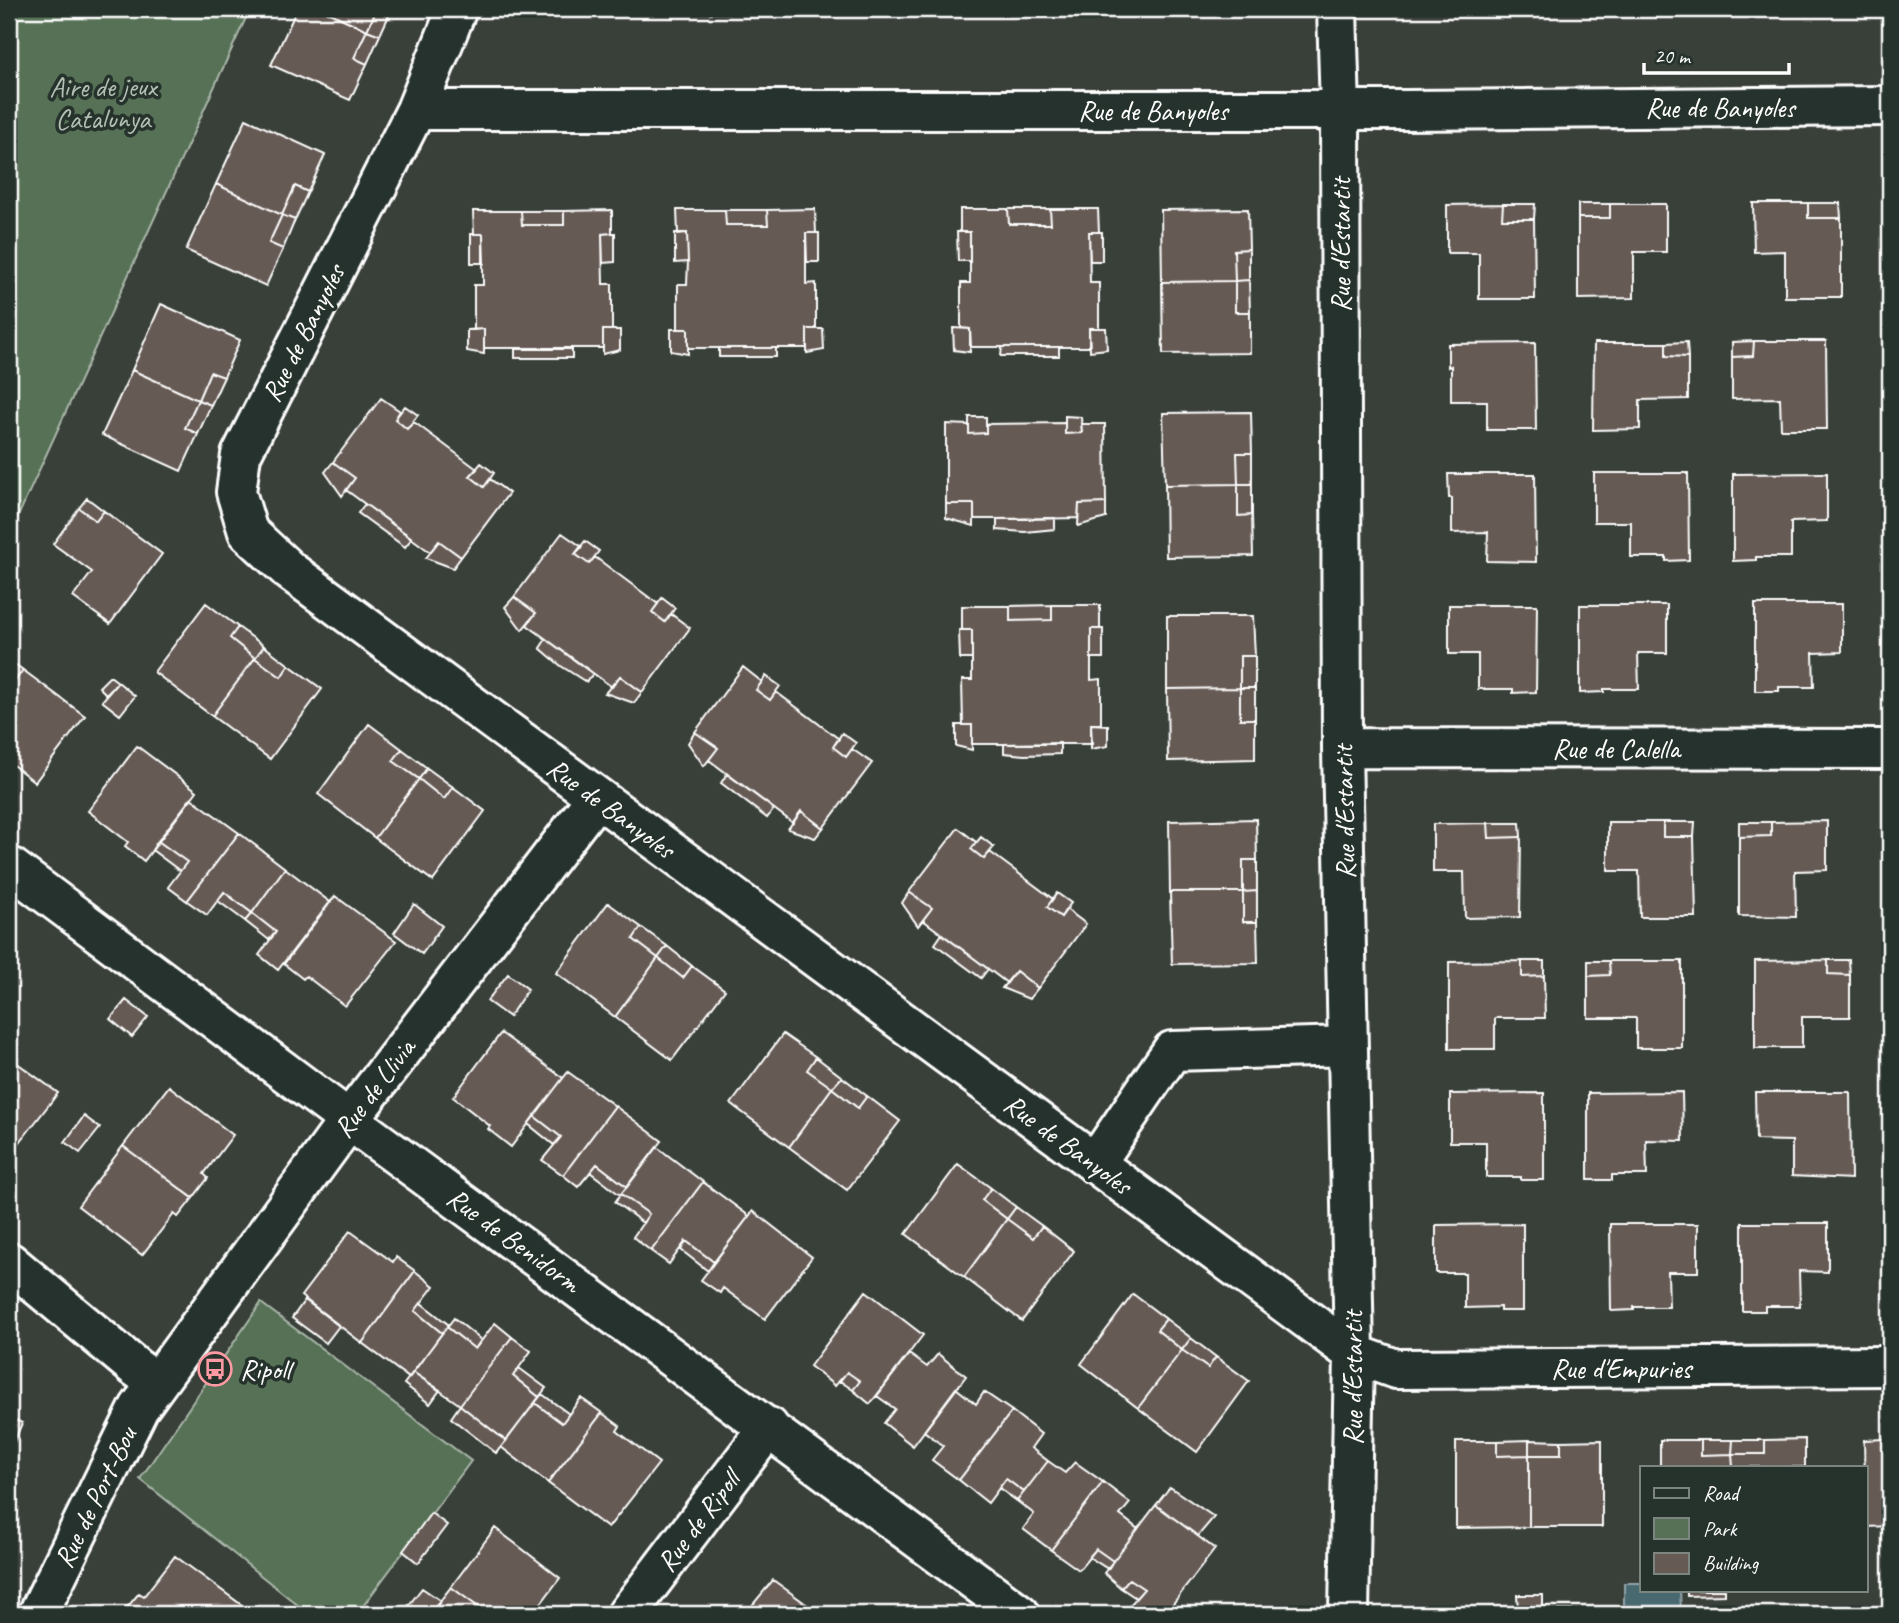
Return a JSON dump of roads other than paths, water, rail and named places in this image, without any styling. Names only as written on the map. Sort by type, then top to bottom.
[{"type":"street","name":"Rue de Banyoles","points":[[457,9],[416,110],[241,455],[236,492],[248,532],[290,571],[1354,1354]]},
{"type":"street","name":"Rue d'Estartit","points":[[1337,9],[1340,110],[1342,748],[1354,1354],[1349,1614]]},
{"type":"street","name":"Rue de Banyoles","points":[[416,110],[1340,110],[1890,106]]},
{"type":"street","name":"Rue de Calella","points":[[1342,748],[1890,749]]},
{"type":"street","name":"Rue de Llivia","points":[[157,1383],[349,1120],[597,797]]},
{"type":"street","name":"Rue de Benidorm","points":[[9,866],[1020,1614]]},
{"type":"street","points":[[1095,1164],[1172,1051],[1348,1046]]},
{"type":"street","points":[[9,1262],[157,1383]]},
{"type":"street","name":"Rue d'Empuries","points":[[1354,1354],[1396,1369],[1890,1366]]},
{"type":"street","name":"Rue de Port-Bou","points":[[38,1614],[139,1408],[157,1383]]},
{"type":"street","name":"Rue de Ripoll","points":[[627,1614],[769,1427]]},
{"type":"water","points":[[1624,1583],[1640,1583],[1640,1592],[1680,1592],[1681,1611],[1624,1612]]},
{"type":"place","name":"Ripoll","points":[[215,1369]]},
{"type":"park label","name":"Aire de jeux Catalunya","points":[[103,102]]}]
